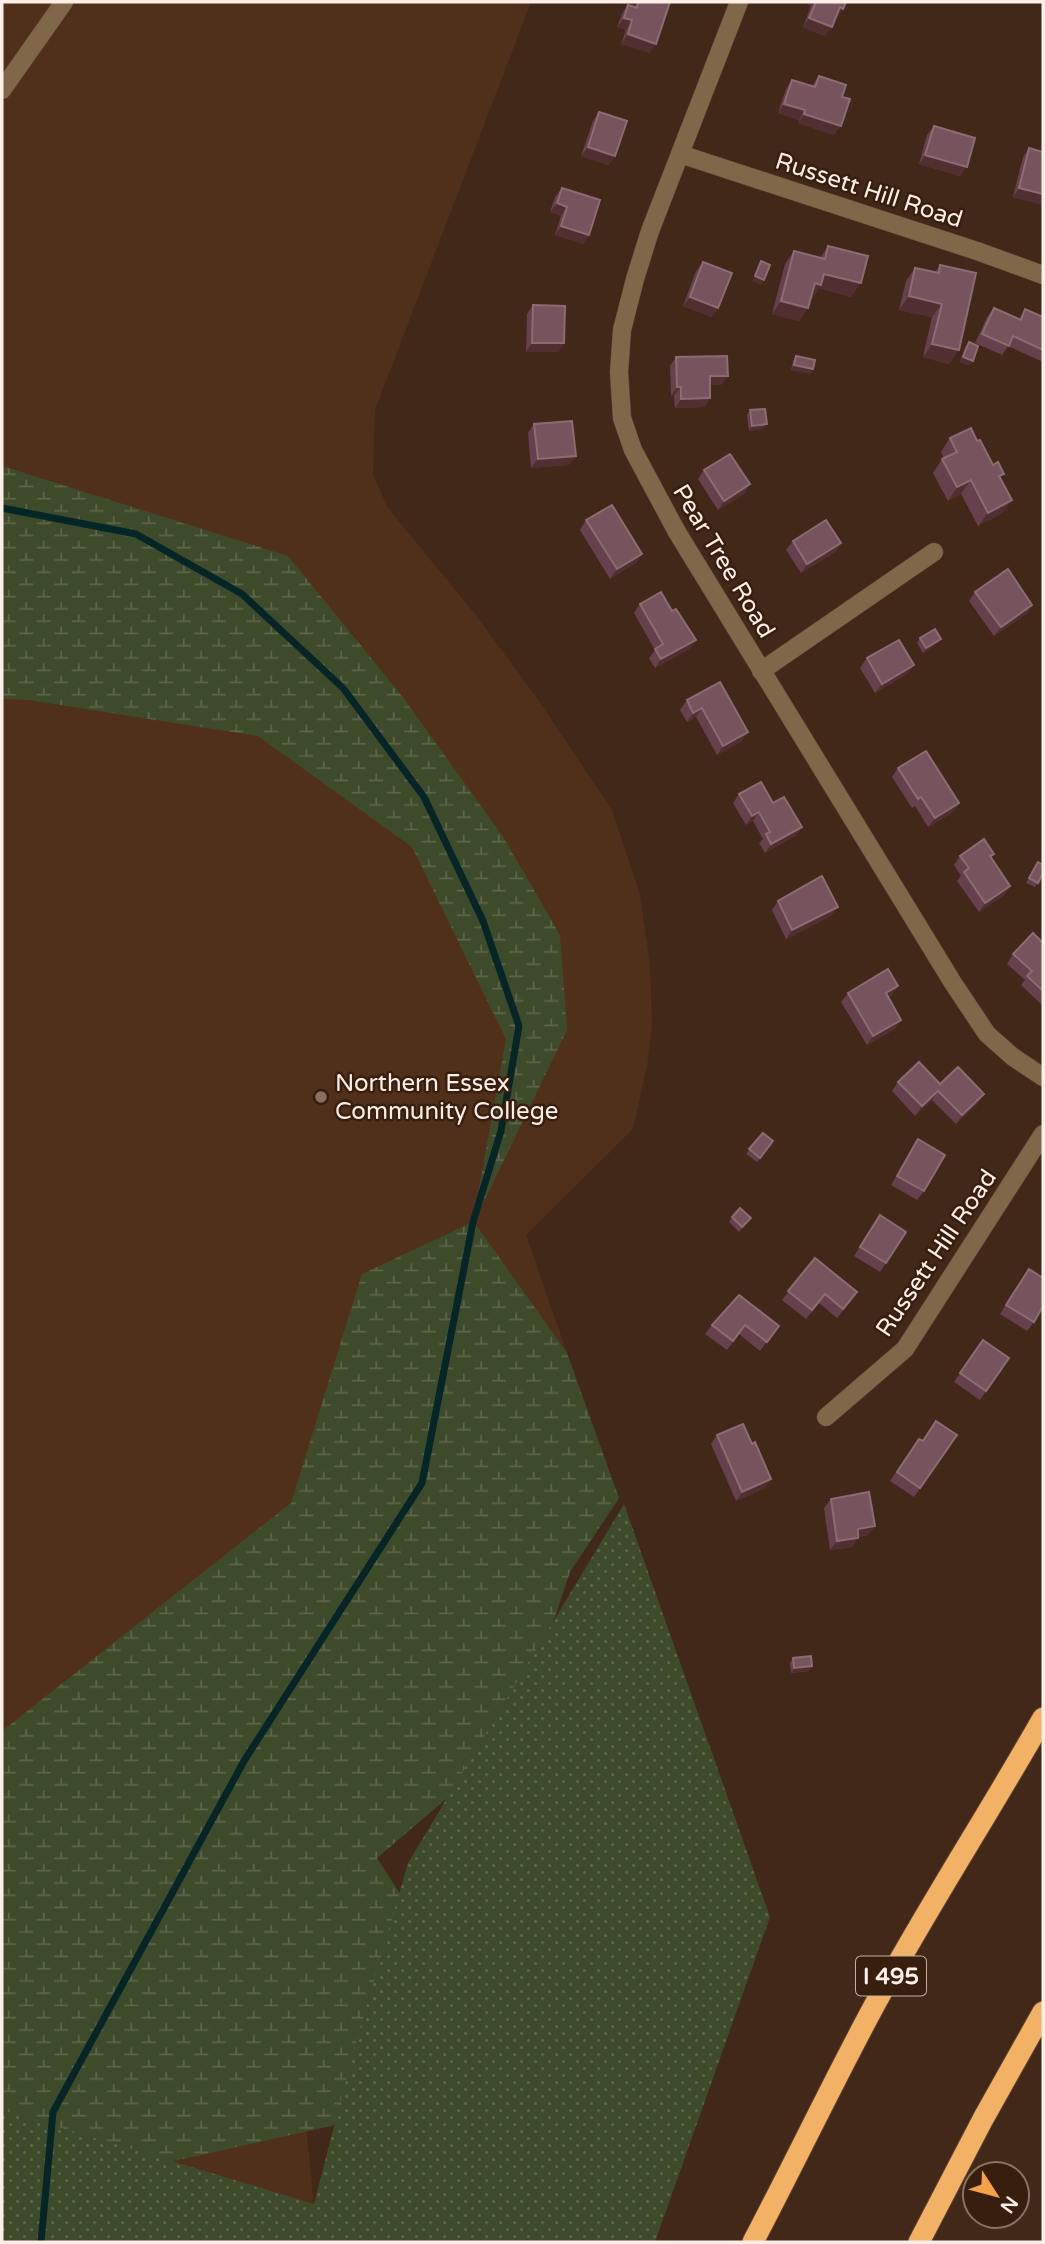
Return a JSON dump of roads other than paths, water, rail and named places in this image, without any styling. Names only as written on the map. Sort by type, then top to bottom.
[{"type":"highway","name":"I 495","points":[[753,2242],[874,2007],[1043,1718]]},
{"type":"highway","points":[[919,2242],[1043,2012]]},
{"type":"street","points":[[2,90],[65,2]]},
{"type":"street","name":"Pear Tree Road","points":[[739,2],[650,231],[635,278],[622,330],[619,372],[622,418],[633,450],[658,498],[953,983],[987,1034],[1013,1057],[1043,1077]]},
{"type":"street","name":"Russett Hill Road","points":[[680,154],[977,250],[1043,275]]},
{"type":"street","points":[[761,671],[934,552]]},
{"type":"street","name":"Russett Hill Road","points":[[826,1417],[905,1349],[1043,1134]]},
{"type":"waterway","points":[[2,508],[136,534],[242,594],[343,688],[424,797],[483,921],[519,1026],[501,1131],[473,1222],[422,1483],[244,1761],[53,2112],[41,2242]]},
{"type":"place","name":"Northern Essex Community College","points":[[321,1097]]}]
